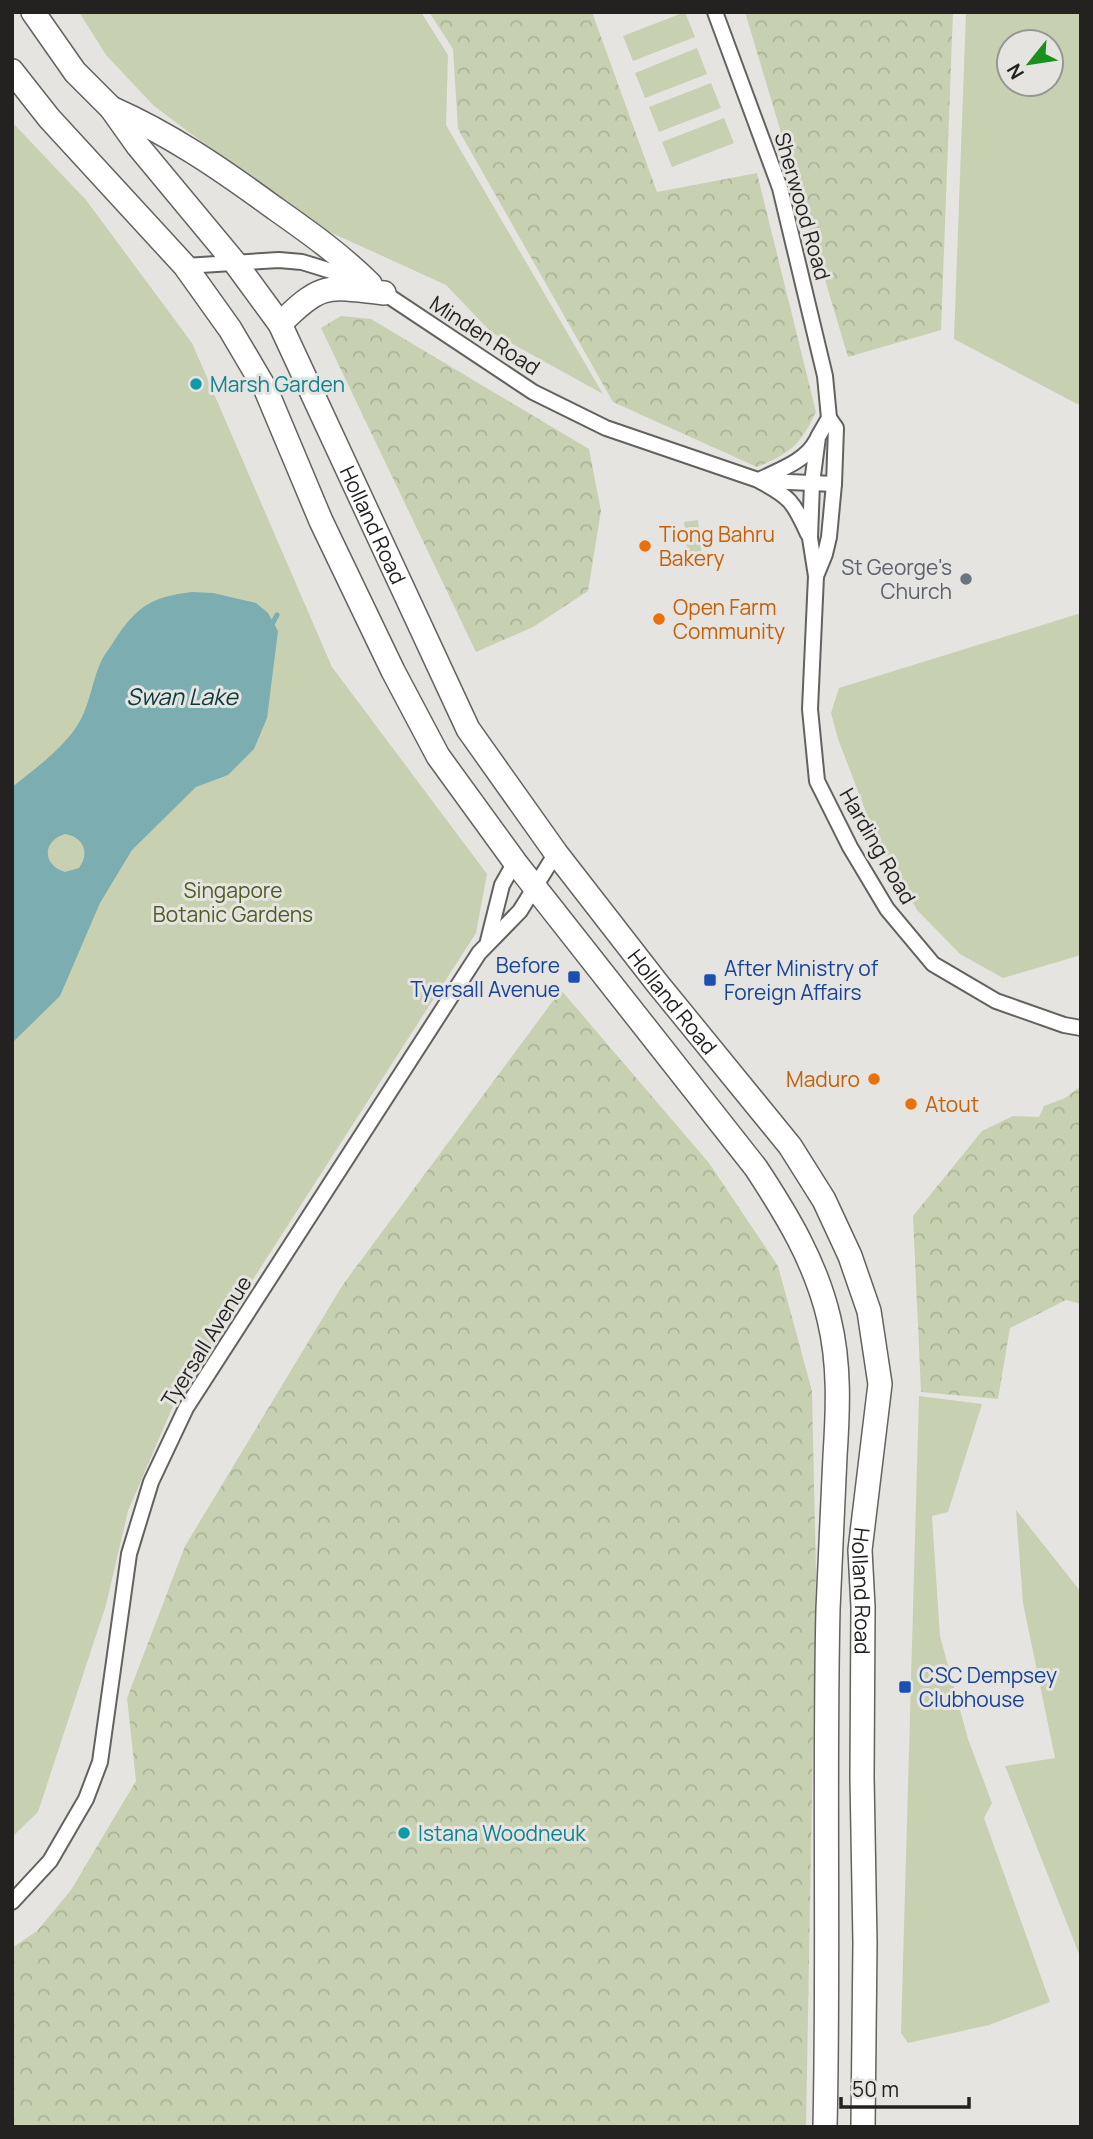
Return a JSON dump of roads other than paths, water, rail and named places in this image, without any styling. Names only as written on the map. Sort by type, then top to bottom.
[{"type":"main road","name":"Holland Road","points":[[33,12],[75,72],[111,108],[138,146],[236,264],[280,324],[468,729],[556,853],[790,1146],[829,1211],[850,1256],[869,1311],[880,1384],[860,1550],[863,1607],[865,1943],[863,2127]]},
{"type":"main road","name":"Holland Road","points":[[12,71],[57,128],[185,266],[230,329],[265,390],[321,521],[393,671],[438,756],[515,862],[626,1006],[756,1168],[788,1216],[814,1270],[830,1320],[839,1387],[828,1606],[825,2127]]},
{"type":"main road","points":[[111,108],[147,124],[205,158],[344,257],[377,288]]},
{"type":"main road","points":[[280,324],[313,294],[331,287],[377,288]]},
{"type":"main road","points":[[827,1826],[845,1819],[864,1817]]},
{"type":"street","name":"Sherwood Road","points":[[715,12],[780,188],[825,376],[829,418],[836,428],[834,484]]},
{"type":"street","name":"Minden Road","points":[[185,266],[302,261],[332,269],[377,288],[534,392],[606,428],[758,480],[790,499],[810,538]]},
{"type":"street","points":[[758,480],[788,466],[812,449],[829,418]]},
{"type":"street","points":[[812,484],[818,437]]},
{"type":"street","name":"Minden Road","points":[[758,480],[834,484]]},
{"type":"street","name":"Harding Road","points":[[812,484],[810,538],[816,576],[810,709],[817,781],[856,857],[887,909],[933,964],[996,1001],[1064,1025],[1081,1028]]},
{"type":"street","name":"Harding Road","points":[[816,576],[829,537],[834,484]]},
{"type":"street","name":"Tyersall Avenue","points":[[12,1902],[56,1852],[86,1799],[100,1762],[129,1554],[151,1482],[186,1408],[479,953],[520,911],[556,853]]},
{"type":"street","points":[[487,943],[502,885],[515,862]]},
{"type":"water","name":"Swan Lake","points":[[192,592],[213,593],[256,603],[268,613],[278,631],[267,718],[254,749],[228,775],[196,787],[132,850],[100,903],[60,996],[12,1043],[12,787],[54,753],[75,729],[84,714],[101,661],[130,619],[155,600]],"holes":[[[65,834],[81,842],[84,857],[79,868],[65,872],[52,864],[49,847],[57,837]]]},
{"type":"waterway","points":[[270,628],[277,615]]},
{"type":"place","name":"Marsh Garden","points":[[196,384]]},
{"type":"place","name":"Tiong Bahru Bakery","points":[[645,546]]},
{"type":"place","name":"St George's Church","points":[[966,579]]},
{"type":"place","name":"Open Farm Community","points":[[659,619]]},
{"type":"place","name":"Before Tyersall Avenue","points":[[574,977]]},
{"type":"place","name":"After Ministry of Foreign Affairs","points":[[710,980]]},
{"type":"place","name":"Maduro","points":[[874,1079]]},
{"type":"place","name":"Atout","points":[[911,1104]]},
{"type":"place","name":"CSC Dempsey Clubhouse","points":[[905,1687]]},
{"type":"place","name":"Istana Woodneuk","points":[[404,1833]]},
{"type":"park label","name":"Singapore Botanic Gardens","points":[[233,902]]}]
